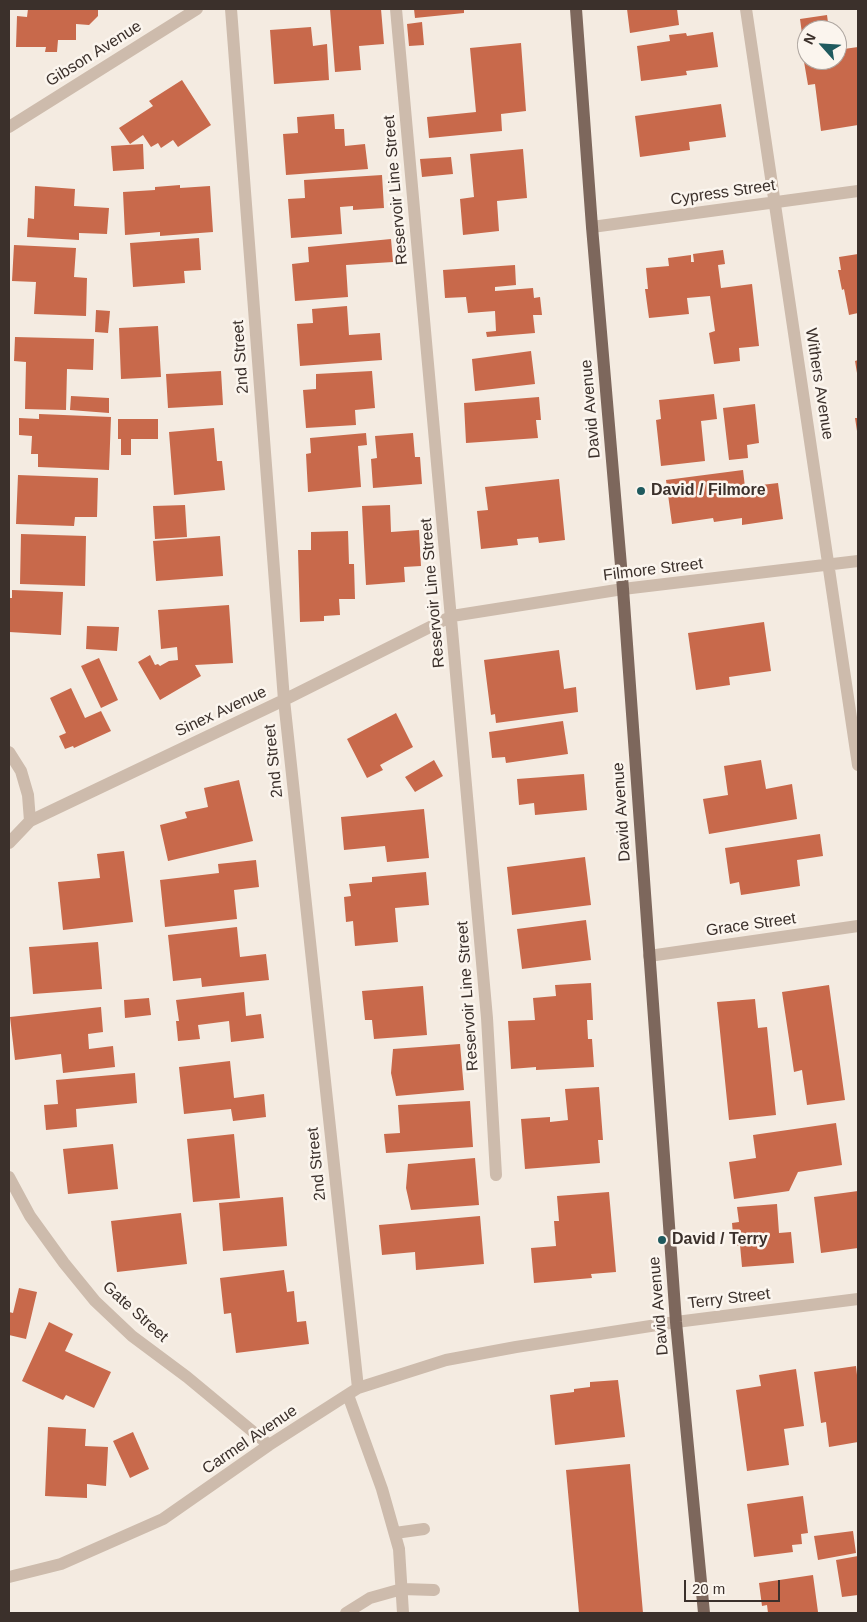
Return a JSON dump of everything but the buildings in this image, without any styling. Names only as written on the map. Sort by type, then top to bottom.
[{"type":"main road","name":"David Avenue","points":[[576,9],[592,227],[623,589],[676,1322],[704,1613]]},
{"type":"street","name":"Gibson Avenue","points":[[9,127],[197,9]]},
{"type":"street","name":"2nd Street","points":[[231,9],[284,700],[353,1392],[399,1549],[404,1613]]},
{"type":"street","name":"Reservoir Line Street","points":[[396,9],[486,1008],[496,1175]]},
{"type":"street","name":"Withers Avenue","points":[[746,9],[830,565],[858,765]]},
{"type":"street","name":"Cypress Street","points":[[592,227],[858,191]]},
{"type":"street","name":"Filmore Street","points":[[452,616],[623,589],[858,561]]},
{"type":"street","name":"Sinex Avenue","points":[[9,843],[30,821],[284,700],[452,616]]},
{"type":"street","points":[[9,752],[21,771],[28,795],[30,821]]},
{"type":"street","name":"Grace Street","points":[[649,956],[858,926]]},
{"type":"street","name":"Gate Street","points":[[9,1177],[30,1216],[64,1263],[95,1301],[132,1336],[187,1377],[269,1445]]},
{"type":"street","name":"Terry Street","points":[[516,1347],[676,1322],[858,1299]]},
{"type":"street","name":"Carmel Avenue","points":[[9,1578],[61,1564],[163,1519],[269,1445],[353,1392],[446,1360],[516,1347]]},
{"type":"street","points":[[394,1533],[424,1529]]},
{"type":"street","points":[[346,1613],[370,1598],[402,1589],[434,1590]]},
{"type":"place","name":"David / Filmore","points":[[641,491]]},
{"type":"place","name":"David / Terry","points":[[662,1240]]}]
